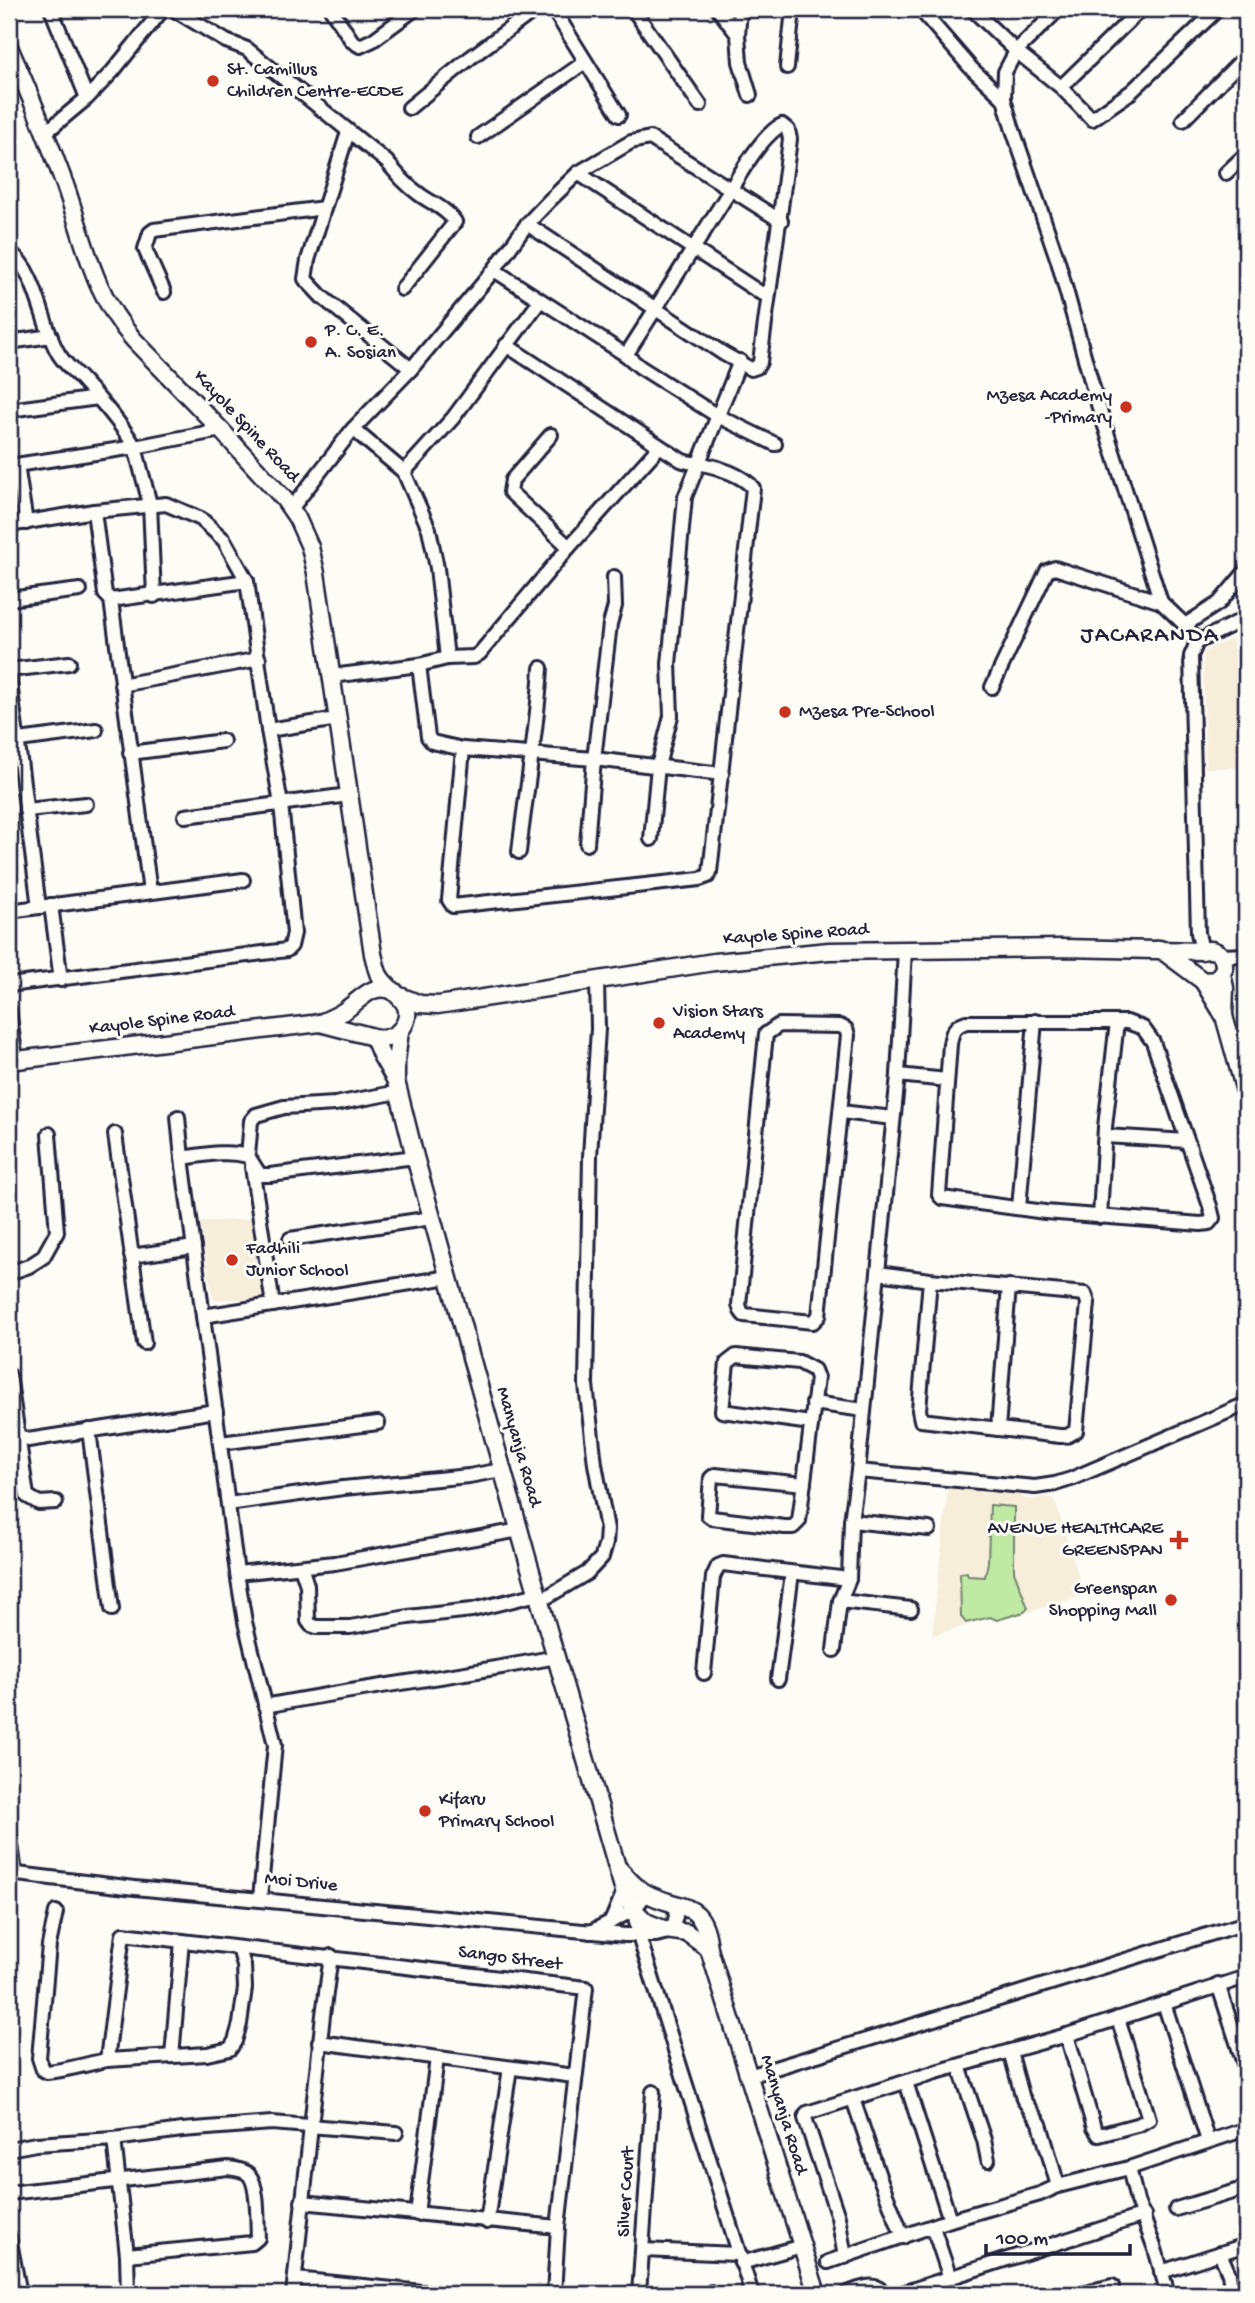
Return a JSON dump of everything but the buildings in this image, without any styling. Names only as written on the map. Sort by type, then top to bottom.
[{"type":"main road","name":"Kayole Spine Road","points":[[10,56],[45,133],[107,305],[134,340],[274,487],[291,509],[310,547],[373,954]]},
{"type":"main road","points":[[1160,949],[1198,976],[1216,980],[1222,974]]},
{"type":"main road","points":[[1224,1016],[1224,965],[1221,956],[1212,950],[1202,951],[1193,962],[1198,976],[1224,1016],[1246,1095]]},
{"type":"main road","name":"Kayole Spine Road","points":[[438,1005],[761,957],[829,951],[1202,951]]},
{"type":"main road","points":[[373,954],[379,974],[397,993],[407,1010],[396,1062],[396,1081]]},
{"type":"main road","points":[[370,1036],[356,1018],[372,971],[373,954]]},
{"type":"main road","points":[[320,1023],[379,988],[397,993],[410,1001],[438,1005]]},
{"type":"main road","points":[[320,1023],[388,1038],[438,1005]]},
{"type":"main road","name":"Kayole Spine Road","points":[[12,1060],[320,1023]]},
{"type":"main road","name":"Manyanja Road","points":[[370,1036],[396,1081],[432,1218],[624,1891],[634,1910],[650,1925],[692,1935],[709,1949]]},
{"type":"main road","name":"Manyanja Road","points":[[619,1869],[646,1894],[685,1906],[699,1915],[706,1927],[709,1949],[817,2294]]},
{"type":"street","points":[[45,133],[87,98],[113,71],[163,9]]},
{"type":"street","points":[[173,9],[226,41],[247,48],[387,162],[416,193],[450,214],[455,222],[402,289]]},
{"type":"street","points":[[331,9],[352,41],[360,46],[373,40],[415,9]]},
{"type":"street","points":[[410,108],[470,58],[536,9]]},
{"type":"street","points":[[553,9],[619,116]]},
{"type":"street","points":[[633,9],[700,105]]},
{"type":"street","points":[[718,9],[738,35]]},
{"type":"street","points":[[740,9],[740,62],[750,95]]},
{"type":"street","points":[[787,67],[793,9]]},
{"type":"street","points":[[920,9],[971,68],[1004,99]]},
{"type":"street","points":[[1059,9],[1016,51],[1004,72],[1004,99],[1058,261],[1095,395],[1161,602]]},
{"type":"street","points":[[1061,87],[1142,9]]},
{"type":"street","points":[[979,11],[1016,51],[1061,87],[1092,119],[1131,92],[1218,9]]},
{"type":"street","points":[[56,11],[87,98]]},
{"type":"street","points":[[1183,120],[1246,56]]},
{"type":"street","points":[[478,137],[585,62]]},
{"type":"street","points":[[527,224],[655,309],[751,369],[758,367],[780,221],[790,139],[788,130],[782,125],[774,130],[755,153],[693,249],[655,309],[626,355]]},
{"type":"street","points":[[348,132],[305,270],[305,279],[322,297],[411,369]]},
{"type":"street","points":[[291,509],[353,429],[411,369],[494,270],[527,224],[578,173],[631,142],[650,138],[780,221]]},
{"type":"street","points":[[1226,173],[1246,154]]},
{"type":"street","points":[[578,173],[768,296]]},
{"type":"street","points":[[164,292],[145,249],[150,233],[154,230],[324,208]]},
{"type":"street","points":[[9,251],[23,268],[39,300],[45,326],[57,353],[98,398],[135,447],[150,504],[154,596]]},
{"type":"street","points":[[494,270],[716,415],[775,444]]},
{"type":"street","points":[[404,472],[453,418],[540,301]]},
{"type":"street","points":[[9,342],[51,336]]},
{"type":"street","points":[[463,749],[449,900],[453,906],[708,876],[722,774],[753,488],[738,477],[699,463],[687,463],[659,447],[506,345]]},
{"type":"street","points":[[651,839],[658,766],[671,716],[669,664],[685,496],[740,361]]},
{"type":"street","points":[[9,410],[98,398]]},
{"type":"street","points":[[353,429],[404,472],[433,543],[447,658]]},
{"type":"street","points":[[26,523],[13,466],[221,430]]},
{"type":"street","points":[[551,435],[512,480],[510,492],[569,547]]},
{"type":"street","points":[[332,676],[419,665],[447,658],[474,657],[480,653],[569,547],[659,447]]},
{"type":"street","points":[[9,525],[94,511],[166,504],[201,519],[224,540],[247,581],[281,804],[295,933],[287,950],[9,985]]},
{"type":"street","points":[[94,511],[105,594],[110,600],[150,891]]},
{"type":"street","points":[[992,687],[1047,571],[1061,568],[1161,602],[1185,625],[1197,642]]},
{"type":"street","points":[[1185,625],[1219,603],[1246,571]]},
{"type":"street","points":[[587,844],[594,759],[610,624],[615,606],[614,577]]},
{"type":"street","points":[[110,600],[247,581]]},
{"type":"street","points":[[9,599],[80,590]]},
{"type":"street","points":[[1202,951],[1198,933],[1191,656],[1197,642],[1246,618]]},
{"type":"street","points":[[121,685],[258,659]]},
{"type":"street","points":[[61,980],[26,810],[9,673],[69,663]]},
{"type":"street","points":[[419,665],[428,737],[432,742],[463,749],[594,759],[722,774]]},
{"type":"street","points":[[519,852],[541,668]]},
{"type":"street","points":[[268,730],[338,719]]},
{"type":"street","points":[[19,740],[96,730]]},
{"type":"street","points":[[130,753],[223,741]]},
{"type":"street","points":[[185,816],[349,795]]},
{"type":"street","points":[[26,810],[86,804]]},
{"type":"street","points":[[9,911],[243,880]]},
{"type":"street","points":[[834,1650],[840,1601],[849,1579],[851,1521],[898,1074],[905,950]]},
{"type":"street","points":[[1221,956],[1246,955]]},
{"type":"street","points":[[301,1567],[308,1592],[308,1621],[311,1625],[350,1627],[539,1598],[596,1565],[602,1557],[607,1529],[595,1464],[586,1385],[590,1156],[598,1030],[597,980]]},
{"type":"street","points":[[9,1010],[12,1060]]},
{"type":"street","points":[[1019,1208],[1035,1021]]},
{"type":"street","points":[[966,1022],[1116,1022],[1137,1024],[1153,1042],[1210,1206],[1213,1218],[1209,1223],[1100,1217],[949,1200],[939,1195],[947,1080],[953,1031],[958,1025],[966,1022]]},
{"type":"street","points":[[1100,1217],[1116,1022]]},
{"type":"street","points":[[779,1024],[840,1026],[846,1029],[848,1035],[841,1112],[819,1316],[813,1322],[806,1322],[744,1315],[739,1305],[766,1034],[770,1029],[779,1024]]},
{"type":"street","points":[[898,1074],[947,1080]]},
{"type":"street","points":[[273,1305],[250,1160],[251,1121],[256,1115],[284,1107],[335,1104],[393,1093],[400,1098]]},
{"type":"street","points":[[841,1112],[893,1118]]},
{"type":"street","points":[[178,1117],[237,1573],[245,1622],[275,1745],[260,1898]]},
{"type":"street","points":[[116,1134],[144,1343]]},
{"type":"street","points":[[9,1273],[29,1266],[43,1257],[57,1233],[49,1135]]},
{"type":"street","points":[[1105,1136],[1186,1141]]},
{"type":"street","points":[[182,1157],[232,1152],[250,1160],[260,1175],[270,1175],[415,1157]]},
{"type":"street","points":[[290,1239],[432,1218]]},
{"type":"street","points":[[131,1256],[194,1247]]},
{"type":"street","points":[[878,1273],[1085,1294],[1088,1303],[1076,1431],[1068,1436],[921,1420],[919,1410],[930,1280]]},
{"type":"street","points":[[203,1316],[449,1278]]},
{"type":"street","points":[[998,1429],[1009,1286]]},
{"type":"street","points":[[804,1484],[715,1475],[711,1479],[708,1515],[712,1518],[793,1527],[799,1521],[804,1484],[817,1378],[814,1370],[799,1362],[736,1356],[727,1363],[722,1411],[811,1423]]},
{"type":"street","points":[[9,1375],[27,1496],[39,1503],[56,1502]]},
{"type":"street","points":[[813,1403],[864,1410]]},
{"type":"street","points":[[858,1471],[1035,1487],[1050,1485],[1071,1479],[1246,1404]]},
{"type":"street","points":[[18,1435],[28,1440],[216,1411]]},
{"type":"street","points":[[220,1443],[378,1423]]},
{"type":"street","points":[[89,1430],[112,1609]]},
{"type":"street","points":[[228,1504],[496,1471]]},
{"type":"street","points":[[851,1521],[929,1529]]},
{"type":"street","points":[[237,1573],[335,1563],[520,1530]]},
{"type":"street","points":[[704,1673],[713,1577],[719,1566],[723,1564],[849,1579]]},
{"type":"street","points":[[778,1679],[792,1573]]},
{"type":"street","points":[[840,1601],[911,1609]]},
{"type":"street","points":[[265,1706],[343,1691],[487,1671],[556,1657]]},
{"type":"street","points":[[9,1830],[12,1873]]},
{"type":"street","name":"Moi Drive","points":[[12,1873],[135,1888],[590,1932],[656,1935],[672,1931]]},
{"type":"street","points":[[611,1922],[624,1891]]},
{"type":"street","points":[[590,1932],[634,1910],[646,1894]]},
{"type":"street","points":[[672,1931],[676,1916],[674,1903]]},
{"type":"street","points":[[634,1910],[638,1933],[752,2294]]},
{"type":"street","points":[[56,1912],[49,1945],[39,2058],[43,2070],[47,2072],[74,2069],[79,2065],[107,2060],[224,2052],[235,2041],[242,2013],[245,1976],[239,1948]]},
{"type":"street","points":[[749,2076],[1246,1923]]},
{"type":"street","name":"Sango Street","points":[[107,2060],[123,1934],[331,1956],[586,1988],[558,2227],[554,2294]]},
{"type":"street","points":[[172,2056],[182,1941]]},
{"type":"street","points":[[293,2294],[331,1956]]},
{"type":"street","points":[[845,2257],[838,2217],[805,2118],[810,2112],[1067,2035],[1246,1977]]},
{"type":"street","points":[[1218,1984],[1246,2070]]},
{"type":"street","points":[[1164,2003],[1208,2141]]},
{"type":"street","points":[[1067,2035],[1094,2128],[1099,2134],[1140,2124],[1149,2119],[1118,2018]]},
{"type":"street","points":[[320,2042],[574,2076]]},
{"type":"street","points":[[1010,2051],[1023,2099],[1040,2124],[1058,2186]]},
{"type":"street","points":[[417,2214],[438,2059]]},
{"type":"street","points":[[959,2066],[988,2160]]},
{"type":"street","points":[[487,2222],[510,2068]]},
{"type":"street","points":[[906,2082],[950,2220]]},
{"type":"street","name":"Silver Court","points":[[639,2294],[643,2205],[653,2092]]},
{"type":"street","points":[[853,2099],[903,2237]]},
{"type":"street","points":[[9,2149],[36,2144],[272,2123],[396,2133]]},
{"type":"street","points":[[828,2262],[950,2220],[1040,2194],[1058,2186],[1129,2168],[1246,2129]]},
{"type":"street","points":[[114,2139],[127,2255],[128,2294]]},
{"type":"street","points":[[9,2193],[228,2168],[248,2173],[255,2187],[257,2238],[252,2243],[127,2255]]},
{"type":"street","points":[[1129,2168],[1137,2201],[1144,2215],[1168,2294]]},
{"type":"street","points":[[1176,2209],[1246,2188]]},
{"type":"street","points":[[302,2202],[558,2227]]},
{"type":"street","points":[[899,2294],[1144,2215]]},
{"type":"street","points":[[933,2227],[950,2278]]},
{"type":"street","points":[[9,2237],[20,2294]]},
{"type":"street","points":[[1161,2272],[1246,2245]]},
{"type":"street","points":[[643,2250],[739,2258],[802,2246]]},
{"type":"street","points":[[1220,2253],[1229,2274],[1232,2294]]},
{"type":"street","points":[[295,2279],[442,2294]]},
{"type":"street","points":[[848,2293],[868,2286],[879,2288],[885,2294]]},
{"type":"street","points":[[1078,2294],[1112,2286]]},
{"type":"shaded area","points":[[1246,632],[1246,767],[1205,768],[1203,652]]},
{"type":"shaded area","name":"Fadhili Junior School","points":[[251,1219],[262,1298],[213,1300],[200,1222]]},
{"type":"shaded area","points":[[948,1487],[976,1489],[982,1494],[996,1492],[1019,1495],[1034,1500],[1040,1497],[1054,1498],[1085,1595],[996,1622],[989,1618],[932,1636]]},
{"type":"green space","points":[[990,1505],[1014,1507],[1014,1571],[1028,1608],[1024,1612],[997,1620],[990,1617],[966,1623],[961,1617],[960,1573],[985,1577]]},
{"type":"place","name":"St. Camillus Children Centre-ECDE","points":[[213,81]]},
{"type":"place","name":"P. C. E. A. Sosian","points":[[311,342]]},
{"type":"place","name":"Mzesa Academy -Primary","points":[[1126,407]]},
{"type":"place","name":"Mzesa Pre-School","points":[[785,712]]},
{"type":"place","name":"Vision Stars Academy","points":[[659,1023]]},
{"type":"place","name":"Fadhili Junior School","points":[[232,1260]]},
{"type":"place","name":"AVENUE HEALTHCARE GREENSPAN","points":[[1179,1540]]},
{"type":"place","name":"Greenspan Shopping Mall","points":[[1171,1600]]},
{"type":"place","name":"Kifaru Primary School","points":[[425,1811]]},
{"type":"district","name":"JACARANDA","points":[[1150,636]]}]
